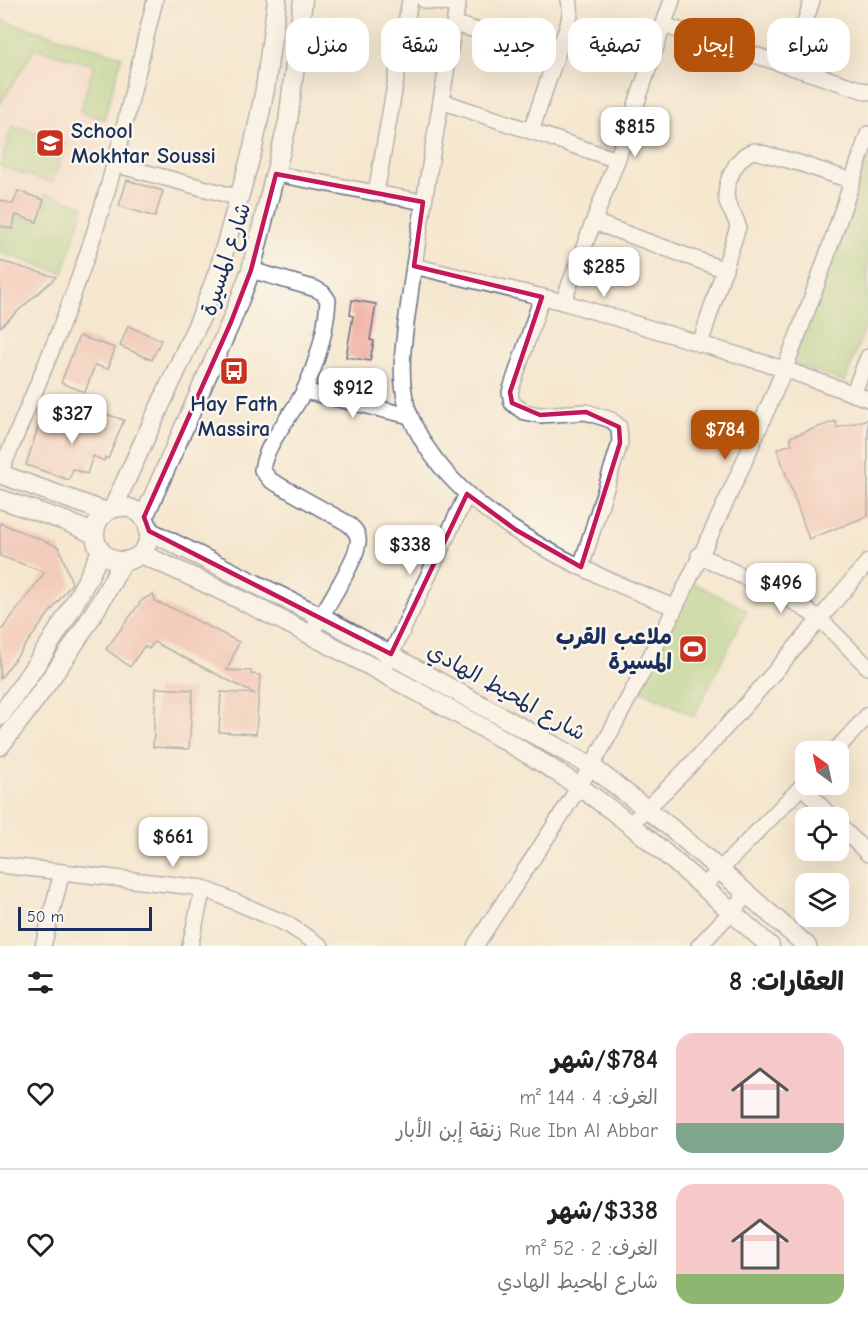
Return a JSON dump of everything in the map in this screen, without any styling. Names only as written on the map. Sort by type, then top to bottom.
[{"type":"street","points":[[109,510],[96,524],[94,534],[101,551],[111,559],[123,561],[141,554],[147,543],[146,524],[130,508],[109,510],[0,474],[59,332],[89,250],[114,164],[155,0]]},
{"type":"street","name":"شارع المسيرة","points":[[109,510],[201,317],[219,269],[240,198],[265,89],[278,0]]},
{"type":"street","name":"شارع المسيرة","points":[[146,524],[156,485],[231,322],[251,270],[288,122],[303,0]]},
{"type":"street","points":[[376,193],[410,0]]},
{"type":"street","points":[[424,0],[458,2],[456,18]]},
{"type":"street","points":[[531,131],[569,20],[572,7],[569,0]]},
{"type":"street","points":[[563,302],[617,160],[672,0]]},
{"type":"street","points":[[806,18],[812,0]]},
{"type":"street","points":[[460,25],[557,54]]},
{"type":"street","points":[[663,25],[767,59]]},
{"type":"street","points":[[446,72],[423,202],[403,359],[404,389],[410,416],[434,456],[467,494],[498,519],[542,547],[611,583],[674,607]]},
{"type":"street","points":[[806,72],[868,92]]},
{"type":"street","points":[[441,101],[617,160]]},
{"type":"street","points":[[475,946],[591,766],[674,607],[766,413],[868,134]]},
{"type":"street","points":[[700,344],[738,227],[727,205],[726,197],[735,166],[747,153],[754,151],[768,154],[852,181]]},
{"type":"street","points":[[114,164],[240,198]]},
{"type":"street","points":[[276,174],[423,202]]},
{"type":"street","points":[[594,222],[725,270]]},
{"type":"street","points":[[414,266],[563,302],[784,369],[861,396],[868,357]]},
{"type":"street","points":[[251,270],[316,289],[326,296],[327,308],[320,345],[304,391],[269,450],[262,470],[270,480],[347,523],[356,531],[359,539],[357,549],[311,634]]},
{"type":"street","points":[[542,297],[510,392],[512,403],[524,412],[540,415],[586,412],[611,420],[619,427],[620,443],[581,567]]},
{"type":"street","points":[[304,391],[410,416]]},
{"type":"street","points":[[382,672],[467,494]]},
{"type":"street","points":[[0,499],[65,521],[94,534]]},
{"type":"street","name":"شارع المحيط الهادي","points":[[146,524],[391,654],[591,766],[647,808],[807,946]]},
{"type":"street","points":[[0,716],[70,614],[101,551]]},
{"type":"street","name":"شارع المحيط الهادي","points":[[141,554],[214,586],[311,634],[476,723],[579,786],[704,886],[770,946]]},
{"type":"street","points":[[699,555],[791,600],[820,619],[868,667]]},
{"type":"street","points":[[0,746],[62,663],[106,594],[123,561]]},
{"type":"street","points":[[629,825],[679,778],[748,703],[868,562]]},
{"type":"street","points":[[844,741],[868,716]]},
{"type":"street","points":[[704,886],[795,793]]},
{"type":"street","points":[[813,795],[823,807]]},
{"type":"street","points":[[849,835],[868,854]]},
{"type":"street","points":[[0,865],[203,888],[287,924],[321,946]]},
{"type":"street","points":[[43,946],[62,872]]},
{"type":"street","points":[[190,946],[203,888]]},
{"type":"street","points":[[699,946],[747,895]]},
{"type":"highlighted area","points":[[276,174],[423,202],[414,266],[542,297],[510,392],[512,403],[540,415],[586,412],[619,427],[620,443],[581,567],[516,530],[467,494],[391,654],[149,531],[144,517],[231,322],[251,270]]},
{"type":"shaded area","name":"School Mokhtar Soussi","points":[[0,20],[122,56],[77,230],[63,273],[0,253]]},
{"type":"green space","points":[[0,20],[122,56],[104,119],[80,112],[94,65],[35,48],[0,104]]},
{"type":"green space","points":[[13,125],[66,143],[52,183],[0,166]]},
{"type":"green space","points":[[868,152],[868,319],[845,382],[792,363]]},
{"type":"green space","points":[[45,194],[84,206],[63,273],[0,253],[0,226],[12,229],[16,215],[37,222]]},
{"type":"green space","name":"ملاعب القرب المسيرة","points":[[691,582],[747,610],[694,716],[639,689]]},
{"type":"building","points":[[127,180],[163,191],[155,217],[119,206]]},
{"type":"building","points":[[18,191],[44,200],[37,222],[16,215],[12,229],[0,226],[0,200],[13,204]]},
{"type":"building","points":[[0,261],[56,277],[0,327]]},
{"type":"building","points":[[352,300],[376,304],[370,340],[374,341],[370,361],[346,357],[353,316],[350,315]]},
{"type":"building","points":[[128,326],[161,340],[152,360],[120,346]]},
{"type":"building","points":[[79,336],[115,348],[108,369],[95,365],[85,392],[61,383]]},
{"type":"building","points":[[99,412],[124,420],[108,459],[105,457],[104,461],[93,456],[87,474],[73,469],[69,480],[26,465],[42,415],[92,431]]},
{"type":"building","points":[[868,419],[868,516],[809,539],[777,449],[792,444],[790,437],[836,421],[837,428]]},
{"type":"building","points":[[0,523],[59,547],[72,583],[0,679],[0,632],[45,572],[0,556]]},
{"type":"building","points":[[153,594],[156,602],[239,642],[227,670],[251,671],[251,674],[260,675],[256,734],[219,732],[221,692],[255,694],[154,642],[149,649],[144,646],[130,667],[106,649],[142,600]]},
{"type":"building","points":[[156,688],[193,690],[189,749],[153,747]]},
{"type":"place","name":"School Mokhtar Soussi","points":[[50,143]]},
{"type":"place","name":"Hay Fath Massira","points":[[234,371]]},
{"type":"place","name":"ملاعب القرب المسيرة","points":[[693,649]]}]
